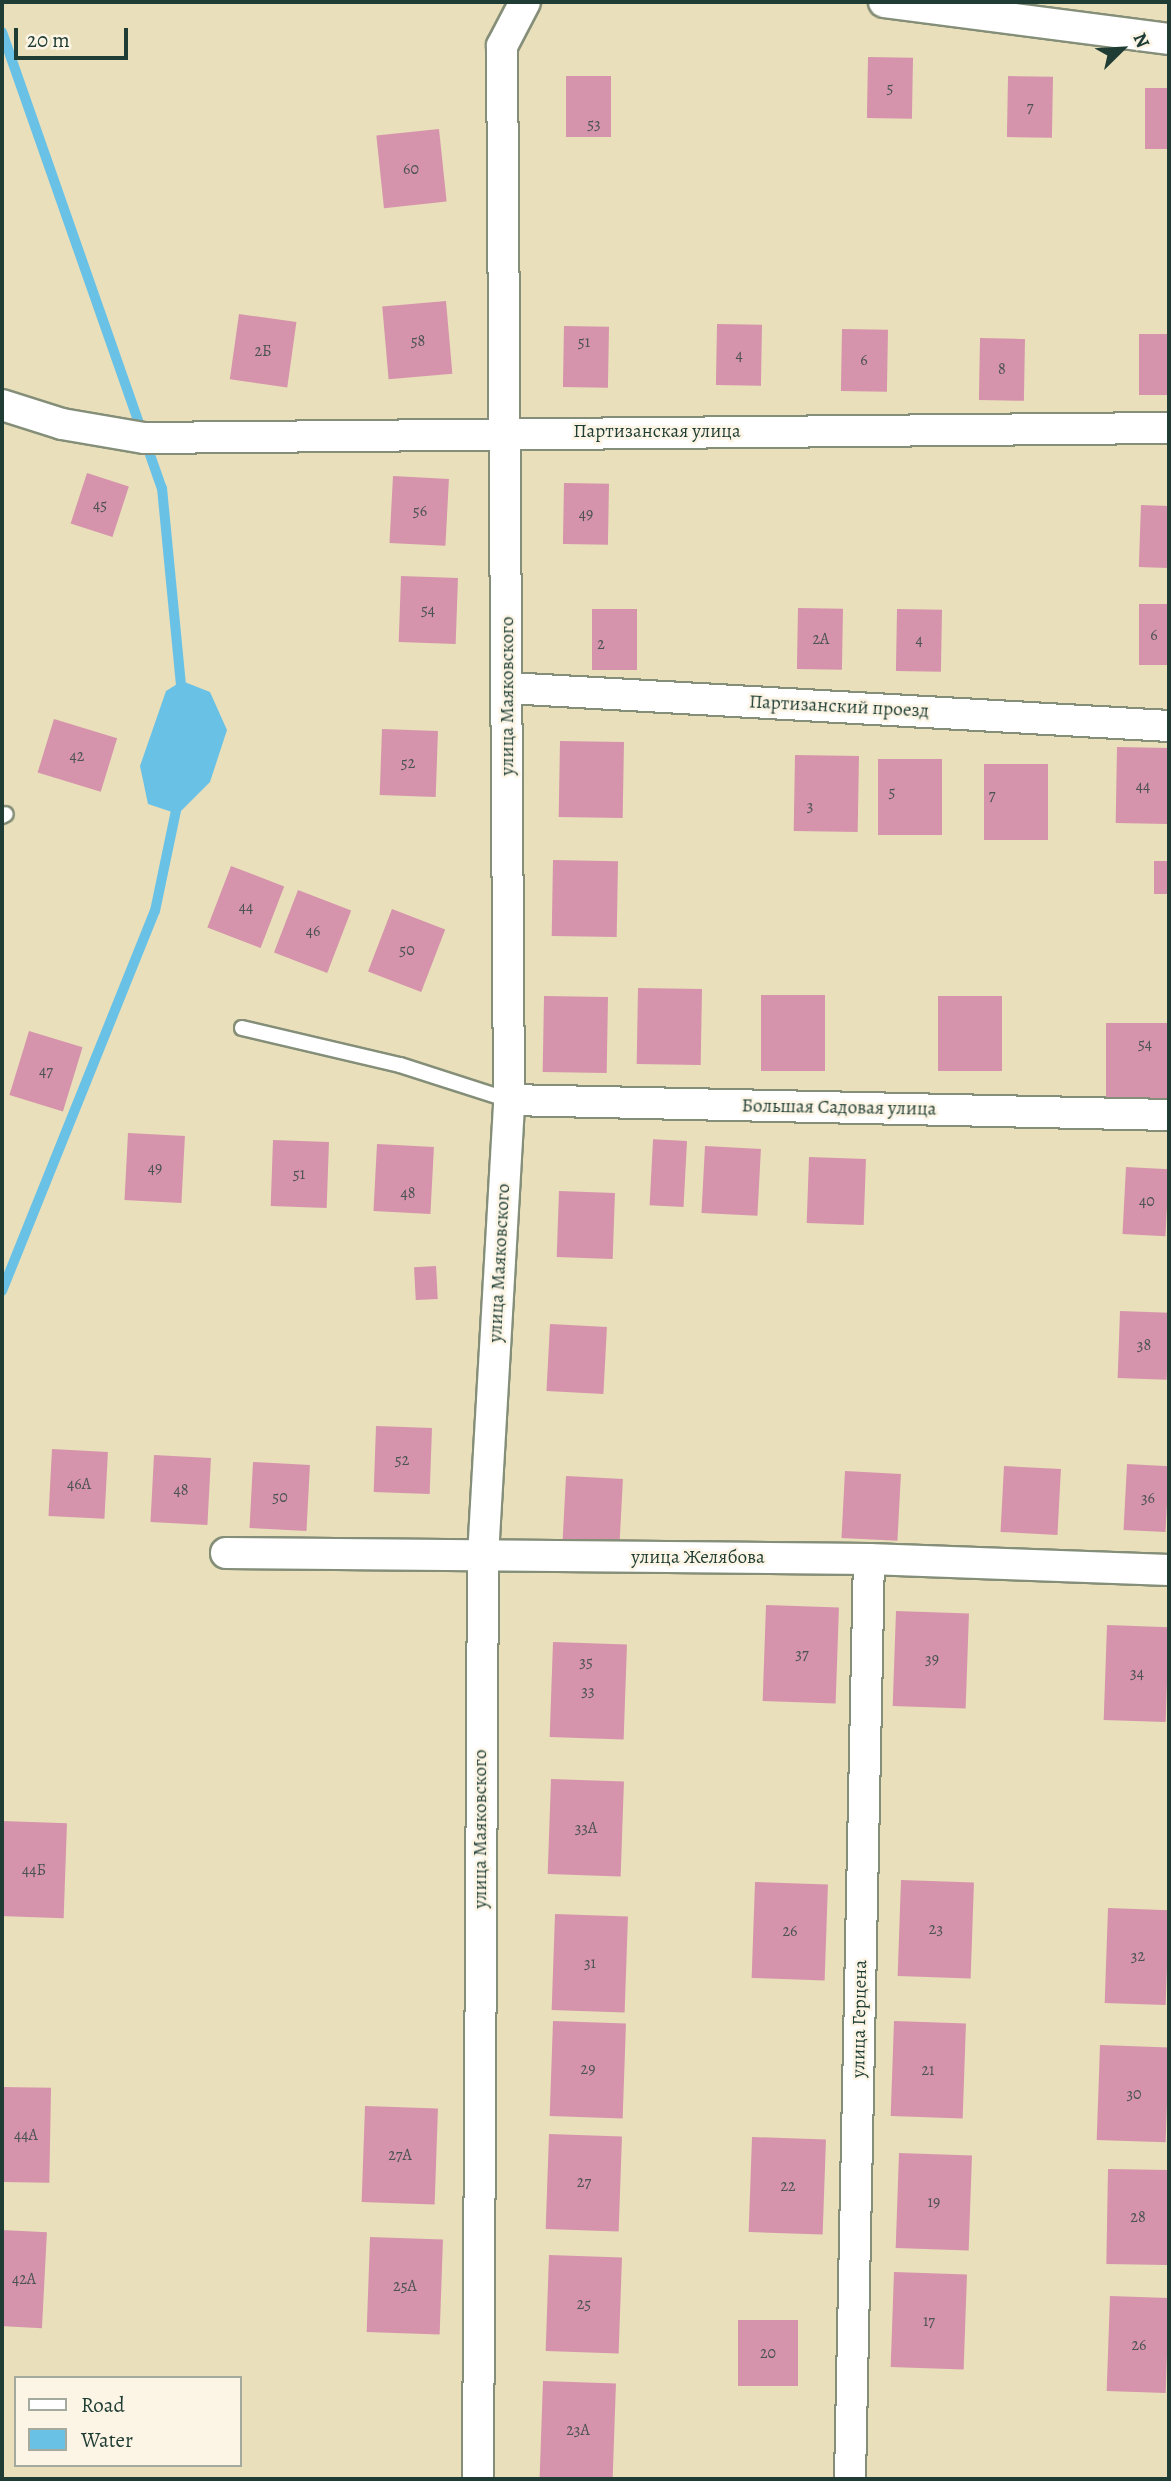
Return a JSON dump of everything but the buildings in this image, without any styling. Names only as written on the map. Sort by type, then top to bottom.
[{"type":"street","name":"улица Маяковского","points":[[478,2479],[482,1556],[509,1100],[502,46],[524,2]]},
{"type":"street","points":[[884,2],[1169,39]]},
{"type":"street","name":"Партизанская улица","points":[[2,405],[62,424],[144,438],[1169,428]]},
{"type":"street","name":"Партизанский проезд","points":[[508,688],[1169,726]]},
{"type":"street","name":"Большая Садовая улица","points":[[509,1100],[1169,1115]]},
{"type":"street","name":"улица Желябова","points":[[226,1553],[869,1559],[1169,1570]]},
{"type":"street","name":"улица Герцена","points":[[850,2479],[869,1559]]},
{"type":"lane","points":[[242,1028],[400,1065],[509,1100]]},
{"type":"water","points":[[182,681],[210,692],[227,730],[210,782],[178,814],[148,804],[140,766],[166,691]]},
{"type":"waterway","points":[[2,32],[162,488],[182,694]]},
{"type":"waterway","points":[[2,1291],[155,911],[178,801]]}]
